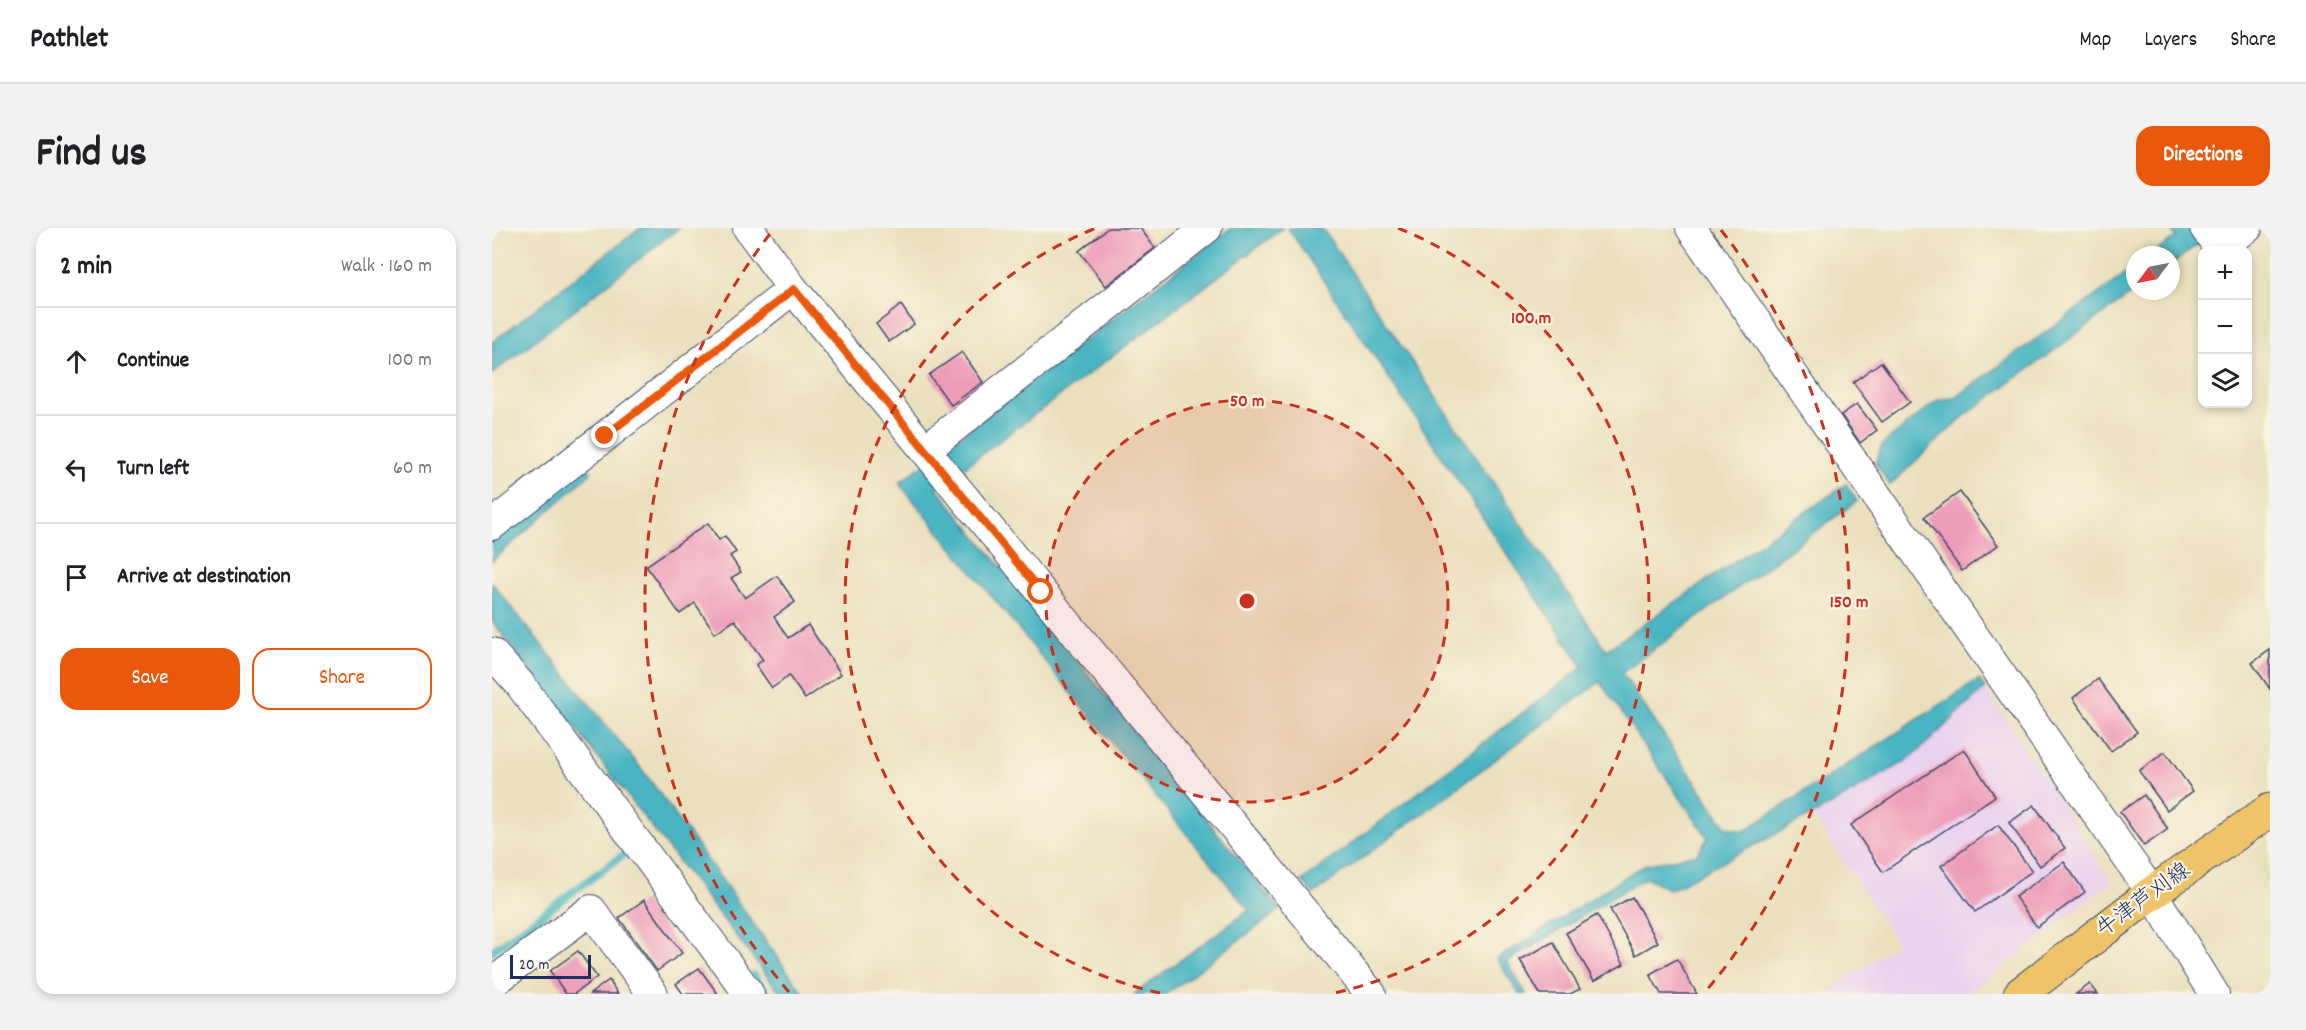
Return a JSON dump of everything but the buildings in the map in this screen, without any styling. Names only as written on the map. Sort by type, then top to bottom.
[{"type":"main road","name":"牛津芦刈線","points":[[2020,994],[2152,893],[2270,810]]},
{"type":"street","points":[[748,228],[794,289],[1371,994]]},
{"type":"street","points":[[925,450],[1208,228]]},
{"type":"street","points":[[1691,228],[2152,893],[2214,994]]},
{"type":"street","points":[[2212,238],[2247,228]]},
{"type":"street","points":[[492,525],[794,289]]},
{"type":"street","points":[[492,653],[519,683],[749,994]]},
{"type":"street","points":[[492,983],[591,910],[653,994]]},
{"type":"shaded area","points":[[1985,688],[2112,882],[1968,994],[1825,994],[1897,943],[1807,806]]},
{"type":"water","points":[[640,228],[679,228],[492,374],[492,342]]},
{"type":"water","points":[[1231,228],[1283,228],[937,488],[1280,910],[1166,994],[1134,994],[1249,910],[899,483]]},
{"type":"water","points":[[1288,228],[1322,228],[1606,650],[1846,484],[1857,501],[1622,673],[1726,827],[1744,831],[1979,680],[1985,688],[1911,758],[1831,805],[1670,890],[1646,877],[1507,962],[1526,994],[1519,994],[1497,959],[1644,865],[1697,854],[1708,838],[1600,682],[1314,894],[1302,881],[1583,667]]},
{"type":"water","points":[[2170,228],[2183,228],[2184,230],[2187,228],[2220,228],[2180,257],[2180,246],[2164,246],[2176,237]]},
{"type":"water","points":[[2126,274],[2126,298],[1962,418],[1890,485],[1875,463],[1882,445],[1939,399],[1955,398]]},
{"type":"water","points":[[587,463],[591,473],[492,561],[492,541]]},
{"type":"water","points":[[492,583],[644,772],[804,994],[781,994],[492,621]]},
{"type":"waterway","points":[[492,951],[634,847]]},
{"type":"waterway","points":[[754,975],[768,994]]},
{"type":"route","points":[[605,436],[794,289],[1041,592]]}]
